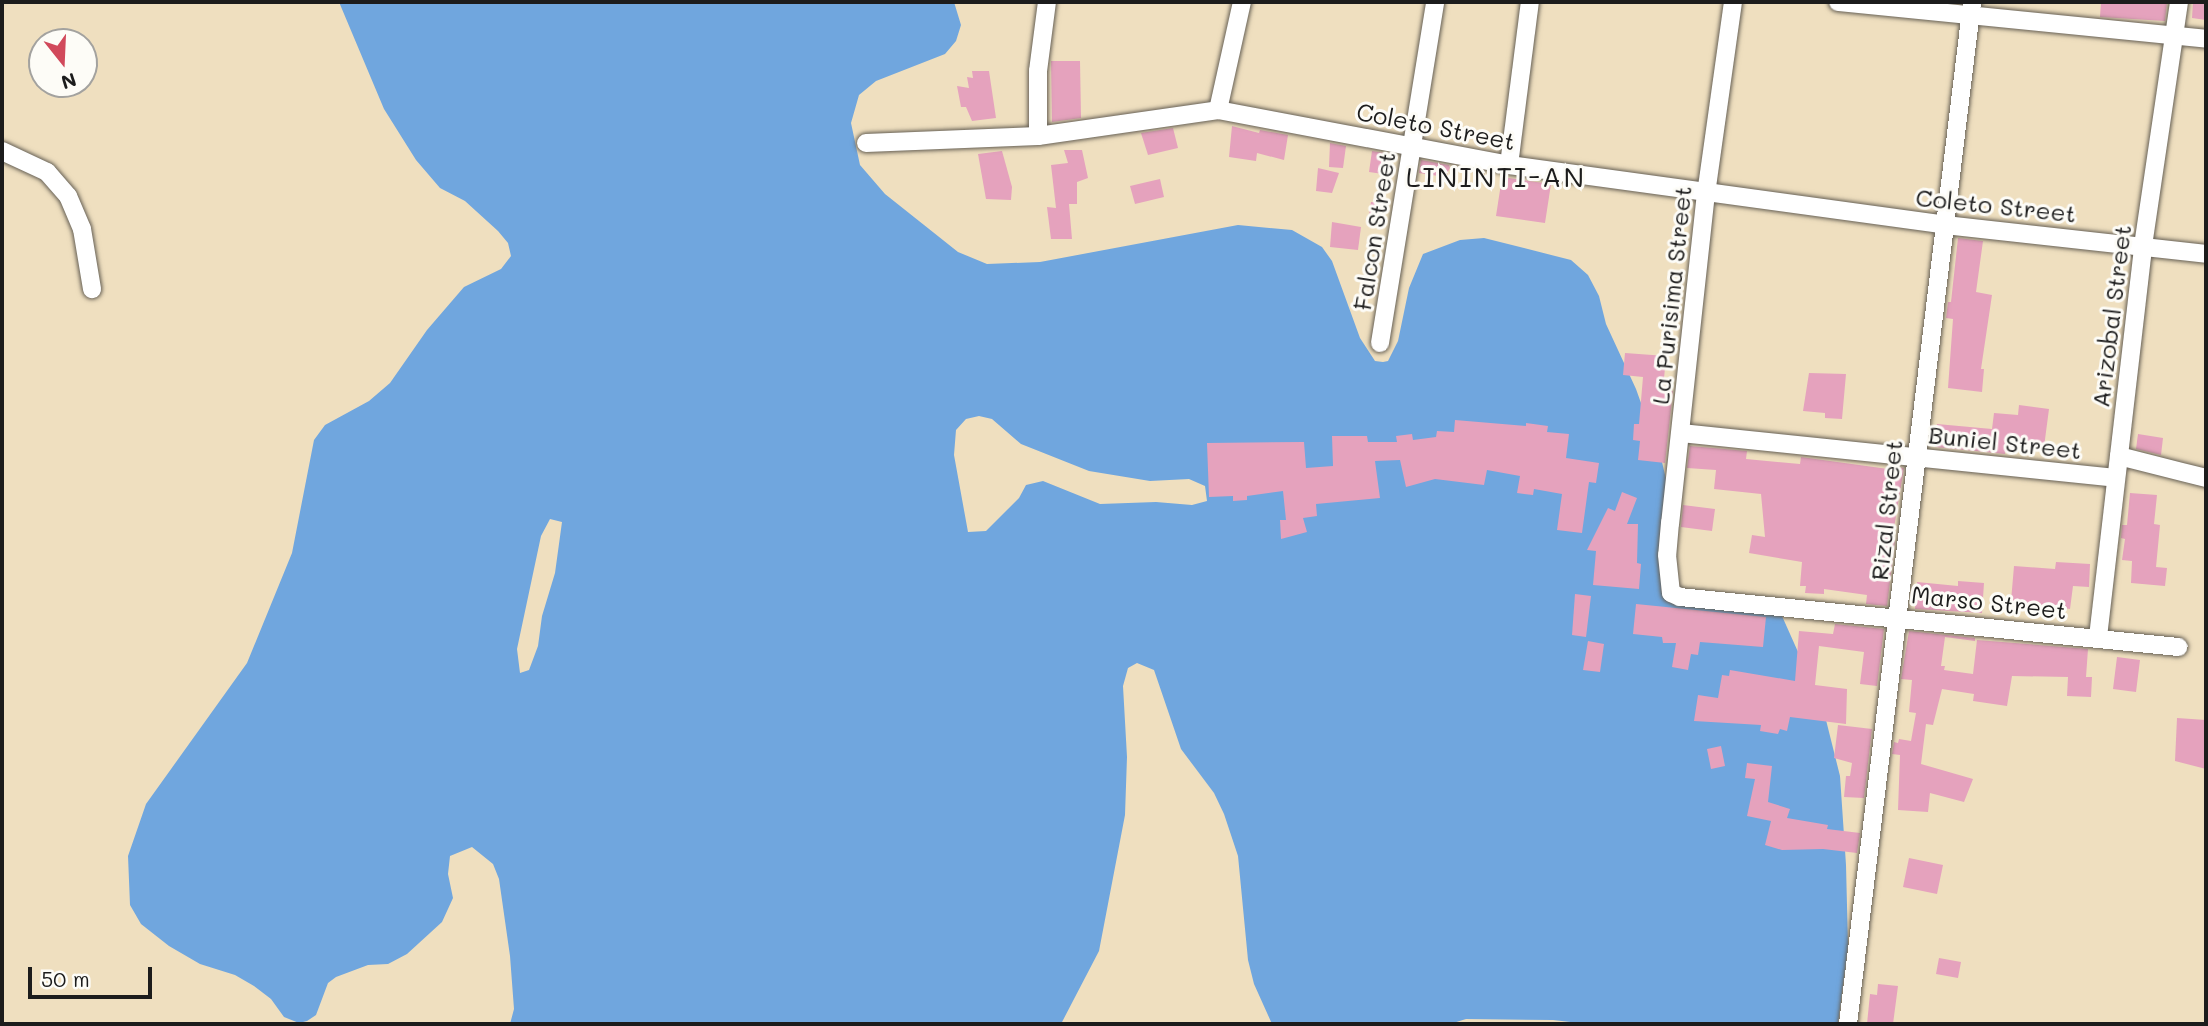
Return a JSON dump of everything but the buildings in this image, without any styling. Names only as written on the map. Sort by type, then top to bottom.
[{"type":"street","points":[[1038,136],[1038,71],[1047,2]]},
{"type":"street","points":[[1219,110],[1242,2]]},
{"type":"street","name":"Falcon Street","points":[[1380,343],[1435,2]]},
{"type":"street","points":[[1509,165],[1530,2]]},
{"type":"street","name":"La Purisima Street","points":[[1671,593],[1667,555],[1706,193],[1733,2]]},
{"type":"street","points":[[1838,2],[1971,8],[2206,39]]},
{"type":"street","name":"Arizobal Street","points":[[2098,637],[2143,246],[2179,2]]},
{"type":"street","name":"Rizal Street","points":[[1848,1024],[1971,8]]},
{"type":"street","name":"Coleto Street","points":[[866,143],[1038,136],[1219,110],[1509,165],[1945,225],[2206,254]]},
{"type":"street","points":[[2,151],[47,172],[68,196],[82,229],[92,289]]},
{"type":"street","name":"Buniel Street","points":[[1681,433],[2116,478]]},
{"type":"street","points":[[2119,456],[2206,478]]},
{"type":"street","name":"Marso Street","points":[[1671,593],[1679,597],[2178,647]]},
{"type":"water","points":[[339,2],[954,2],[961,25],[956,41],[945,54],[876,81],[859,95],[851,123],[860,165],[885,194],[958,252],[987,264],[1040,262],[1238,225],[1292,230],[1322,247],[1332,261],[1360,338],[1375,361],[1383,362],[1388,361],[1398,341],[1409,288],[1423,254],[1460,240],[1484,238],[1571,260],[1588,275],[1599,296],[1606,324],[1636,389],[1662,462],[1666,479],[1660,566],[1662,593],[1669,602],[1782,616],[1823,708],[1840,776],[1846,865],[1848,946],[1838,1024],[1588,1024],[1553,1020],[1466,1019],[1450,1024],[1272,1024],[1254,984],[1248,960],[1238,856],[1224,814],[1214,793],[1181,749],[1154,670],[1137,663],[1128,668],[1123,686],[1127,757],[1125,815],[1099,951],[1061,1024],[510,1024],[514,1009],[510,956],[499,879],[493,864],[472,847],[450,856],[448,874],[453,898],[442,922],[407,954],[388,964],[368,965],[336,977],[328,983],[316,1015],[307,1021],[299,1023],[284,1017],[271,999],[254,986],[235,975],[200,964],[169,946],[141,924],[130,905],[128,856],[146,804],[247,663],[292,553],[314,440],[325,425],[369,401],[390,383],[427,330],[464,287],[501,269],[511,256],[508,243],[498,231],[465,201],[440,188],[416,160],[384,109]],"holes":[[[979,416],[992,419],[1021,444],[1089,471],[1150,481],[1189,479],[1205,486],[1207,501],[1192,505],[1156,502],[1100,504],[1043,481],[1026,485],[1019,498],[986,531],[968,532],[954,455],[956,430],[966,419]],[[550,519],[562,522],[555,573],[542,616],[538,646],[529,670],[520,673],[517,649],[541,536]]]},
{"type":"district","name":"LININTI-AN","points":[[1496,176]]}]
